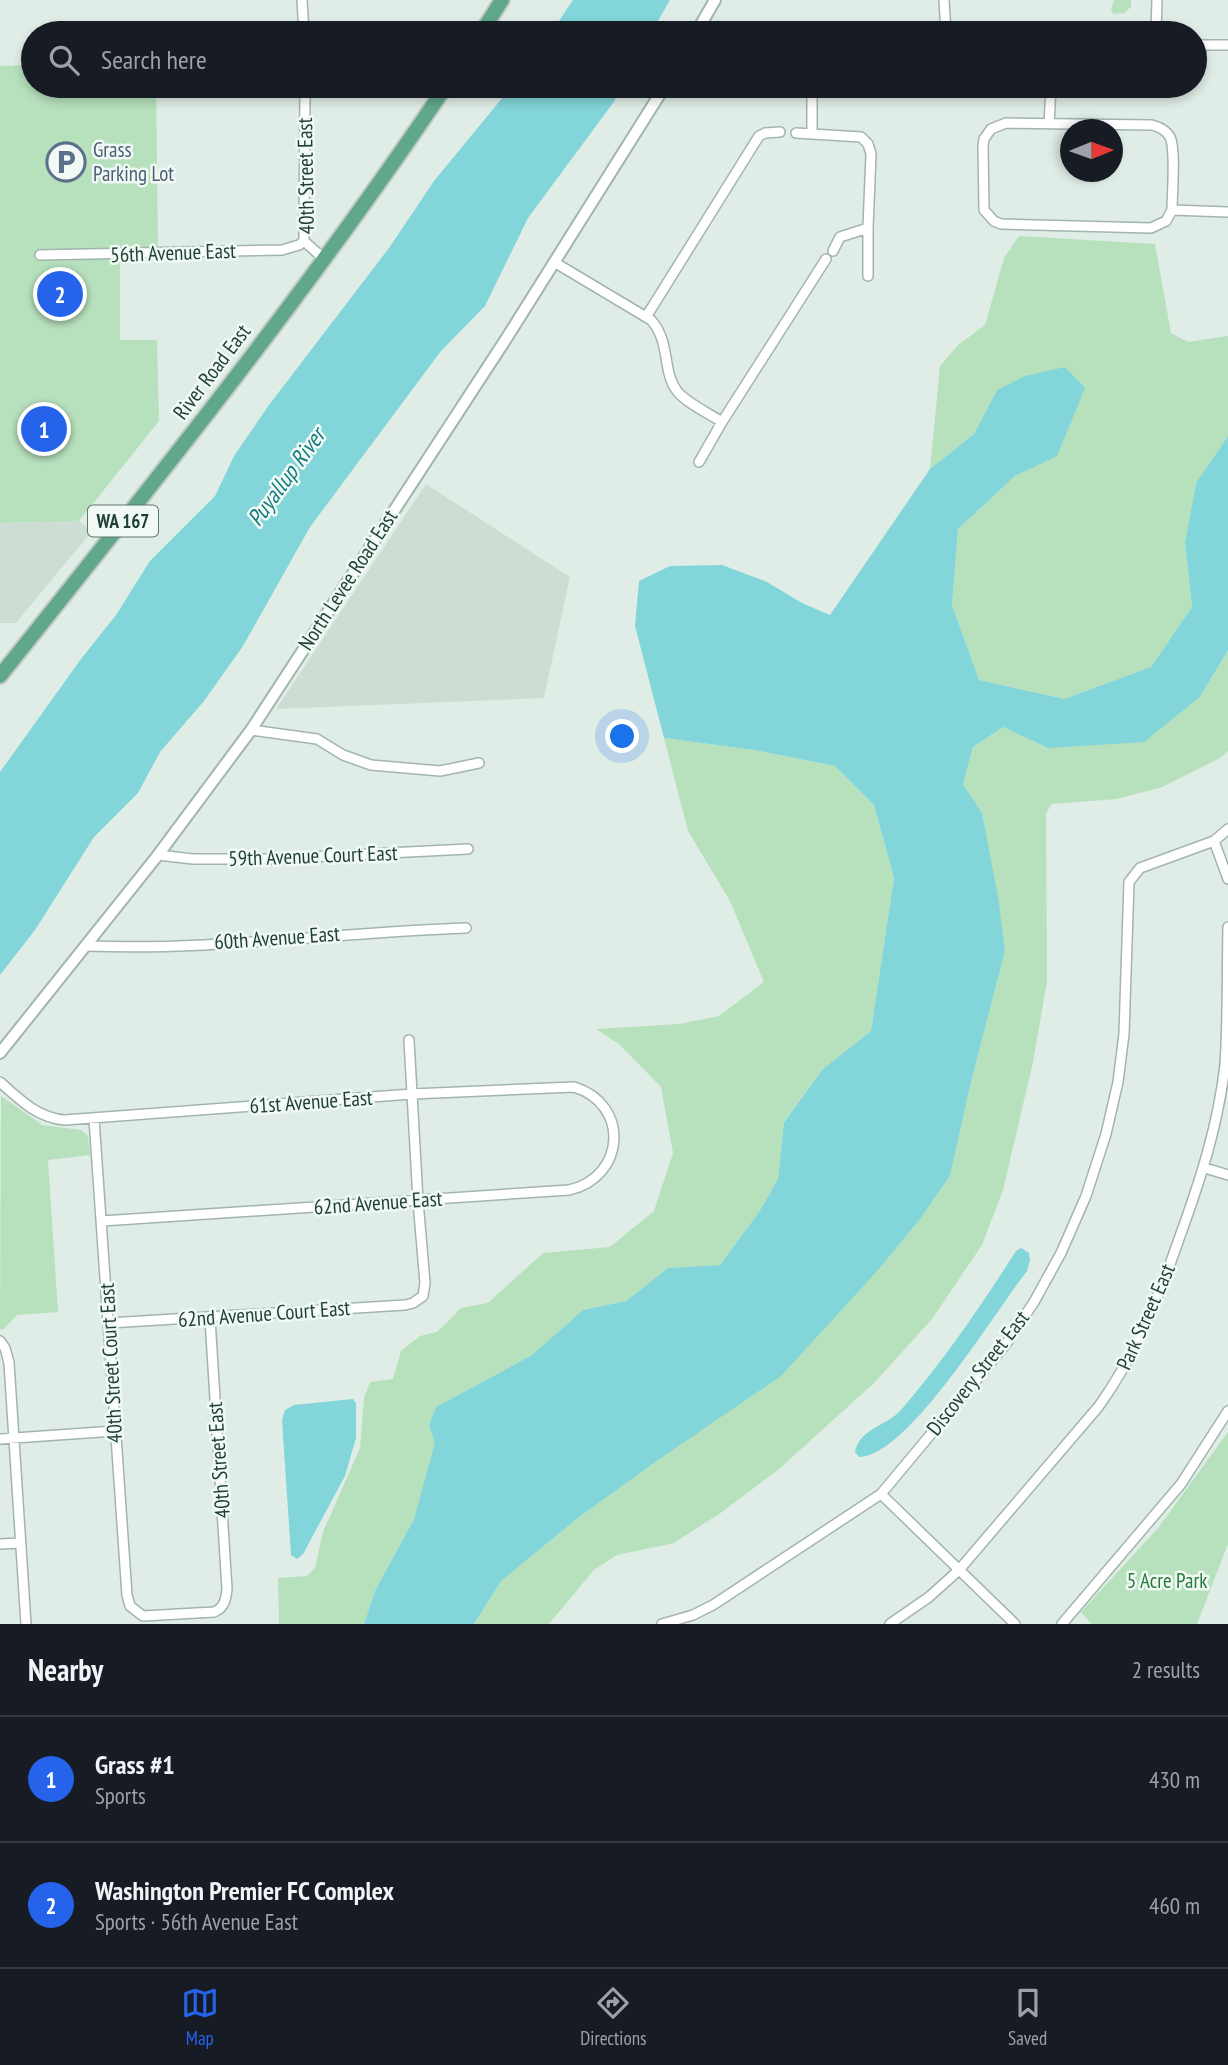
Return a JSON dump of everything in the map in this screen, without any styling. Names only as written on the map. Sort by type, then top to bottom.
[{"type":"main road","points":[[489,21],[502,0]]},
{"type":"main road","name":"River Road East","points":[[0,676],[180,450],[324,259],[438,98]]},
{"type":"street","points":[[302,0],[303,21]]},
{"type":"street","points":[[703,21],[715,0]]},
{"type":"street","points":[[944,0],[945,21]]},
{"type":"street","points":[[1156,21],[1157,0]]},
{"type":"street","points":[[1207,45],[1228,45]]},
{"type":"street","name":"40th Street East","points":[[305,98],[304,241],[324,259]]},
{"type":"street","name":"North Levee Road East","points":[[0,1053],[158,855],[251,730],[657,98]]},
{"type":"street","points":[[812,98],[812,134]]},
{"type":"street","points":[[1049,124],[1050,98]]},
{"type":"street","points":[[1000,124],[1049,124],[1152,125],[1165,131],[1172,146],[1172,210],[1166,221],[1151,228],[1009,225],[994,221],[982,202],[984,139],[991,129],[1000,124]]},
{"type":"street","points":[[646,317],[759,136],[780,132]]},
{"type":"street","points":[[796,133],[861,137],[868,144],[871,154],[868,276]]},
{"type":"street","points":[[1172,210],[1228,212]]},
{"type":"street","points":[[699,462],[840,237],[868,228]]},
{"type":"street","name":"56th Avenue East","points":[[40,255],[282,250],[304,241]]},
{"type":"street","points":[[554,262],[646,317],[658,327],[677,393],[722,422]]},
{"type":"street","points":[[251,730],[317,739],[343,755],[371,765],[440,771],[479,763]]},
{"type":"street","points":[[1228,830],[1214,841],[1228,879]]},
{"type":"street","name":"Discovery Street East","points":[[663,1624],[693,1615],[713,1605],[881,1494],[1006,1344],[1061,1254],[1086,1196],[1106,1134],[1118,1082],[1124,1034],[1128,894],[1133,874],[1140,868],[1214,841]]},
{"type":"street","name":"59th Avenue Court East","points":[[158,855],[192,859],[268,859],[468,849]]},
{"type":"street","name":"Park Street East","points":[[890,1624],[929,1597],[959,1570],[1099,1406],[1118,1379],[1154,1308],[1205,1168],[1220,1099],[1226,1061],[1228,927]]},
{"type":"street","name":"60th Avenue East","points":[[87,946],[210,943],[391,930],[466,928]]},
{"type":"street","points":[[409,1040],[418,1201]]},
{"type":"street","name":"61st Avenue East","points":[[0,1082],[24,1103],[51,1119],[94,1119],[412,1094],[573,1087],[598,1100],[610,1116],[614,1128]]},
{"type":"street","name":"40th Street Court East","points":[[94,1119],[127,1595],[130,1606]]},
{"type":"street","name":"62nd Avenue East","points":[[102,1222],[581,1187],[590,1183],[605,1169],[612,1150],[614,1128]]},
{"type":"street","points":[[1205,1168],[1228,1175]]},
{"type":"street","name":"62nd Avenue Court East","points":[[110,1323],[405,1305],[418,1301],[423,1296],[425,1283],[418,1201]]},
{"type":"street","name":"40th Street East","points":[[130,1606],[137,1614],[149,1617],[214,1612],[225,1601],[227,1589],[211,1318]]},
{"type":"street","points":[[0,1341],[8,1355],[26,1624]]},
{"type":"street","points":[[1062,1624],[1181,1484],[1228,1411]]},
{"type":"street","points":[[0,1439],[115,1431]]},
{"type":"street","points":[[881,1494],[1016,1624]]},
{"type":"street","points":[[0,1544],[20,1543]]},
{"type":"shaded area","points":[[426,484],[570,577],[544,698],[276,709]]},
{"type":"shaded area","points":[[79,521],[92,531],[16,623],[0,623],[0,523]]},
{"type":"green space","points":[[1114,0],[1131,0],[1131,7],[1124,13],[1114,14],[1111,10]]},
{"type":"green space","points":[[21,65],[21,98],[156,98],[158,248],[120,249],[120,340],[157,340],[159,421],[79,521],[0,523],[0,66]]},
{"type":"green space","points":[[1019,236],[1155,244],[1171,333],[1188,342],[1228,336],[1228,436],[1196,483],[1185,543],[1192,607],[1151,667],[1064,699],[979,680],[952,605],[958,529],[1015,476],[1057,455],[997,390],[974,434],[930,469],[940,366],[958,345],[985,325],[1004,258]]},
{"type":"green space","points":[[1228,650],[1228,751],[1220,758],[1162,787],[1117,799],[1052,804],[1046,813],[1047,981],[1033,1062],[1003,1190],[982,1245],[932,1319],[874,1383],[779,1469],[722,1512],[674,1543],[617,1555],[594,1570],[549,1624],[474,1624],[501,1581],[578,1518],[658,1460],[878,1270],[920,1219],[950,1176],[1005,951],[982,813],[963,784],[973,747],[1003,727],[1048,748],[1200,697]]},
{"type":"green space","points":[[664,738],[754,750],[835,766],[874,805],[894,878],[871,1031],[823,1069],[784,1121],[778,1179],[759,1212],[720,1265],[668,1268],[626,1301],[583,1310],[532,1355],[436,1407],[429,1425],[436,1443],[414,1519],[375,1591],[364,1624],[279,1624],[278,1578],[307,1576],[315,1568],[323,1532],[360,1448],[364,1398],[370,1382],[393,1379],[401,1351],[420,1336],[437,1332],[461,1308],[488,1303],[543,1253],[610,1247],[654,1211],[673,1153],[661,1087],[619,1044],[596,1029],[679,1024],[719,1016],[764,982],[730,901],[688,831]]},
{"type":"green space","points":[[1,1096],[42,1125],[81,1130],[88,1136],[90,1155],[48,1160],[58,1312],[17,1315],[3,1330],[0,1329]]},
{"type":"green space","name":"5 Acre Park","points":[[1228,1432],[1228,1544],[1197,1624],[1092,1624],[1081,1612],[1158,1528]]},
{"type":"water","points":[[573,0],[670,0],[658,21],[559,21]]},
{"type":"water","name":"Puyallup River","points":[[502,98],[616,98],[528,218],[485,306],[441,351],[310,527],[243,646],[204,701],[160,752],[138,793],[94,837],[35,930],[0,975],[0,772],[116,615],[150,561],[215,496],[234,456],[269,405],[389,248],[434,181]]},
{"type":"water","points":[[1065,367],[1085,388],[1057,456],[1015,476],[958,529],[952,605],[979,680],[1064,699],[1151,667],[1192,607],[1185,543],[1196,483],[1228,436],[1228,650],[1200,697],[1144,742],[1048,748],[1003,727],[973,747],[963,784],[982,813],[1005,951],[950,1176],[920,1219],[878,1270],[781,1376],[578,1518],[501,1581],[474,1624],[364,1624],[375,1591],[414,1519],[435,1443],[429,1425],[436,1407],[532,1355],[583,1310],[626,1301],[668,1268],[720,1265],[759,1212],[778,1179],[784,1122],[823,1069],[871,1031],[894,878],[874,805],[835,766],[754,750],[664,738],[635,626],[639,581],[670,566],[722,565],[767,582],[802,603],[830,615],[930,469],[974,434],[997,390],[1025,376]]},
{"type":"water","points":[[1021,1248],[1029,1253],[1027,1271],[950,1379],[901,1434],[879,1451],[859,1457],[855,1452],[862,1438],[901,1410],[917,1391],[962,1332],[1016,1251]]},
{"type":"water","points":[[353,1399],[356,1403],[356,1438],[345,1476],[303,1554],[297,1559],[291,1555],[282,1420],[285,1410],[294,1405]]},
{"type":"place","name":"Grass Parking Lot","points":[[66,162]]},
{"type":"place","name":"Washington Premier FC Complex","points":[[60,294]]},
{"type":"place","name":"Grass #1","points":[[44,429]]}]
